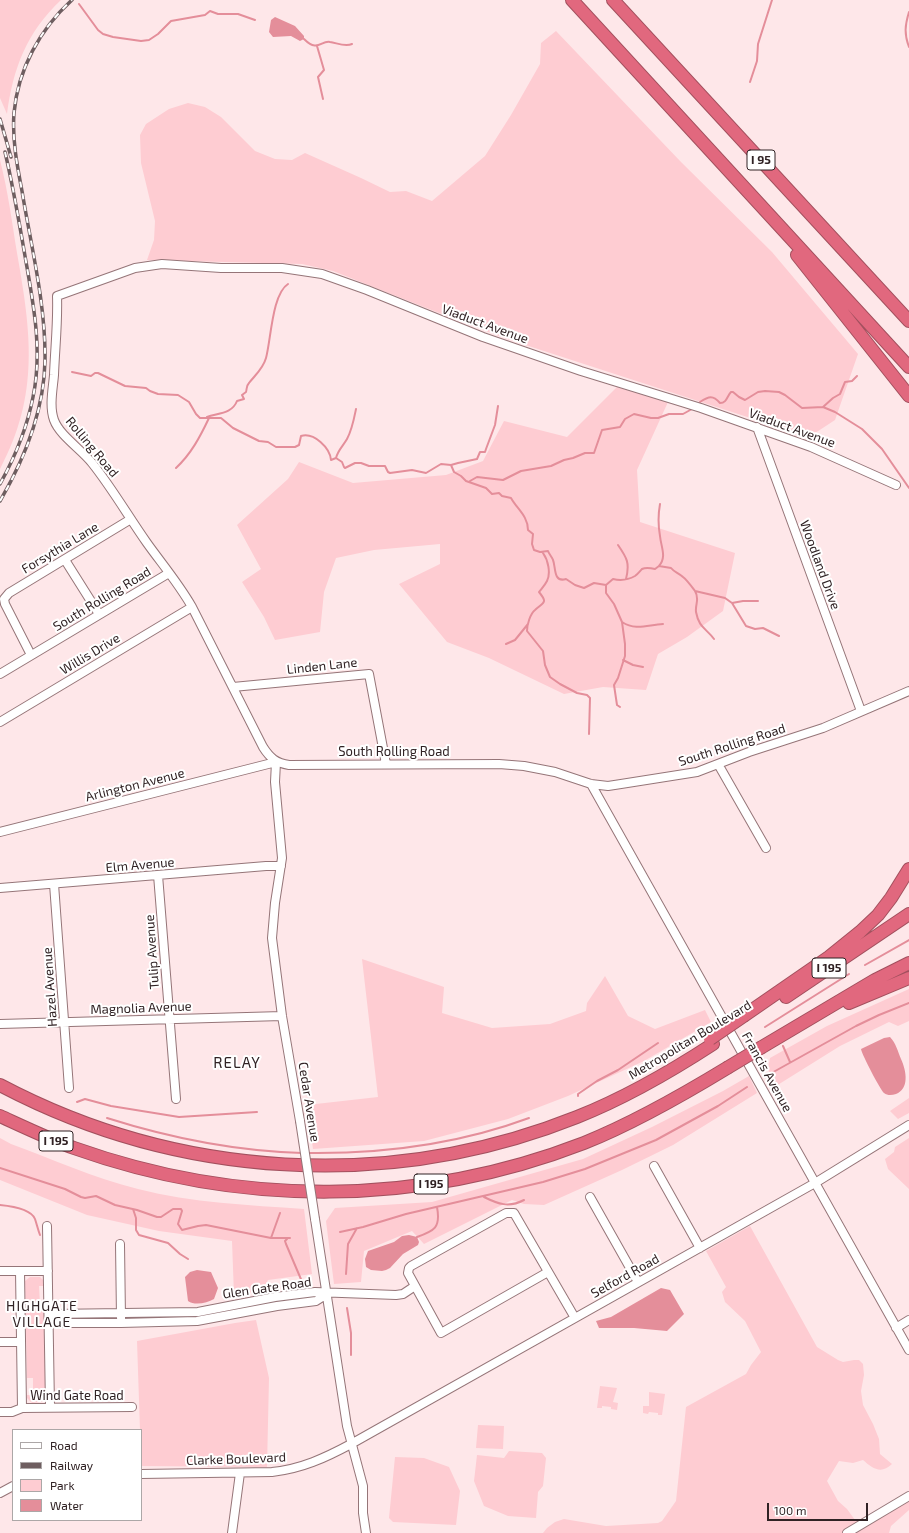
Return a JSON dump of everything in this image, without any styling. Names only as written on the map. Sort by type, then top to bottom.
[{"type":"highway","name":"I 95","points":[[572,0],[909,367]]},
{"type":"highway","name":"I 95","points":[[613,0],[909,321]]},
{"type":"highway","points":[[749,192],[909,396]]},
{"type":"highway","points":[[746,1019],[860,932],[878,915],[891,898],[909,869]]},
{"type":"highway","name":"Metropolitan Boulevard","points":[[0,1085],[53,1111],[123,1137],[188,1153],[229,1160],[319,1166],[356,1165],[450,1154],[491,1145],[535,1132],[577,1117],[640,1088],[672,1071],[746,1019],[909,914]]},
{"type":"highway","name":"I 195","points":[[0,1116],[72,1148],[114,1162],[184,1179],[270,1191],[320,1192],[359,1191],[438,1183],[496,1171],[541,1158],[584,1142],[650,1113],[875,980],[909,963]]},
{"type":"highway","points":[[762,1047],[839,1008],[909,978]]},
{"type":"highway","points":[[0,1123],[47,1142],[114,1162]]},
{"type":"street","name":"Viaduct Avenue","points":[[57,296],[123,272],[149,265],[162,264],[221,268],[282,268],[303,270],[341,281],[483,337],[757,427],[832,455],[896,485]]},
{"type":"street","name":"Rolling Road","points":[[57,296],[52,396],[52,412],[54,421],[62,432],[87,456],[101,474],[169,573]]},
{"type":"street","name":"Woodland Drive","points":[[757,427],[861,711]]},
{"type":"street","name":"Forsythia Lane","points":[[31,655],[5,604],[4,599],[9,593],[131,519]]},
{"type":"street","points":[[65,560],[99,614]]},
{"type":"street","name":"South Rolling Road","points":[[0,674],[169,573],[192,607],[263,748],[276,762],[289,765],[466,763],[524,766],[554,772],[591,784],[608,786],[697,772],[749,752],[823,728],[909,691]]},
{"type":"street","name":"Willis Drive","points":[[0,722],[192,607]]},
{"type":"street","name":"Linden Lane","points":[[233,687],[369,674],[386,764]]},
{"type":"street","name":"Arlington Avenue","points":[[0,832],[276,762]]},
{"type":"street","name":"Cedar Avenue","points":[[276,762],[275,782],[281,866],[274,910],[272,938],[282,1016],[351,1444],[363,1486],[363,1513],[366,1533]]},
{"type":"street","points":[[718,764],[766,848]]},
{"type":"street","name":"Francis Avenue","points":[[591,784],[909,1350]]},
{"type":"street","name":"Elm Avenue","points":[[0,888],[281,866]]},
{"type":"street","name":"Tulip Avenue","points":[[158,875],[176,1099]]},
{"type":"street","name":"Hazel Avenue","points":[[54,884],[69,1088]]},
{"type":"street","name":"Magnolia Avenue","points":[[0,1024],[282,1016]]},
{"type":"street","name":"Selford Road","points":[[351,1444],[815,1183],[909,1125]]},
{"type":"street","points":[[654,1166],[700,1248]]},
{"type":"street","points":[[590,1197],[638,1282]]},
{"type":"street","points":[[548,1272],[440,1333],[408,1272],[411,1266],[506,1213],[511,1212],[517,1215],[575,1318]]},
{"type":"street","points":[[47,1226],[50,1407]]},
{"type":"street","points":[[120,1244],[121,1323]]},
{"type":"street","points":[[0,1271],[48,1270]]},
{"type":"street","points":[[20,1271],[22,1408]]},
{"type":"street","points":[[327,1294],[396,1295],[403,1294],[415,1286]]},
{"type":"street","name":"Glen Gate Road","points":[[49,1314],[198,1312],[275,1297],[315,1292],[327,1294]]},
{"type":"street","name":"Glen Gate Road","points":[[49,1323],[197,1321],[277,1306],[316,1301],[327,1294]]},
{"type":"street","points":[[896,1328],[909,1320]]},
{"type":"street","points":[[0,1342],[21,1342]]},
{"type":"street","name":"Wind Gate Road","points":[[0,1412],[12,1412],[22,1408],[132,1407]]},
{"type":"street","name":"Clarke Boulevard","points":[[142,1474],[286,1471],[310,1464],[351,1444]]},
{"type":"street","points":[[232,1533],[240,1473]]},
{"type":"street","points":[[0,1493],[12,1487]]},
{"type":"street","points":[[847,1533],[909,1496]]},
{"type":"green space","points":[[0,0],[61,0],[39,25],[24,52],[13,81],[7,114],[0,98]]},
{"type":"green space","points":[[556,31],[681,162],[772,252],[858,354],[835,420],[809,437],[507,339],[333,271],[302,264],[147,260],[154,240],[155,221],[141,163],[140,135],[146,124],[169,109],[188,103],[205,107],[221,117],[255,151],[275,159],[292,160],[305,153],[390,192],[406,191],[432,201],[485,156],[511,115],[540,64],[541,43]]},
{"type":"green space","points":[[0,160],[10,206],[22,282],[26,310],[29,362],[27,389],[22,415],[13,441],[0,469]]},
{"type":"green space","points":[[617,387],[668,402],[637,470],[640,522],[735,553],[723,611],[687,637],[658,654],[646,690],[603,687],[564,694],[489,658],[447,642],[399,584],[440,564],[440,544],[374,550],[336,558],[324,592],[320,632],[275,640],[264,617],[242,582],[261,569],[237,525],[288,479],[299,462],[353,483],[446,475],[483,461],[504,421],[567,437]]},
{"type":"green space","points":[[362,959],[444,987],[442,1013],[492,1028],[550,1024],[586,1011],[587,1003],[605,976],[628,1016],[655,1029],[705,1010],[711,1022],[644,1061],[568,1096],[508,1119],[424,1141],[313,1149],[307,1105],[378,1097]]},
{"type":"green space","points":[[909,989],[909,1021],[898,1026],[889,1022],[840,1046],[776,1086],[768,1069],[770,1058],[827,1026]]},
{"type":"green space","points":[[749,1076],[757,1093],[673,1145],[544,1205],[524,1204],[512,1200],[424,1244],[412,1231],[364,1251],[361,1282],[334,1284],[326,1221],[335,1208],[432,1202],[583,1159],[652,1127]]},
{"type":"green space","points":[[909,1098],[909,1113],[898,1119],[890,1111]]},
{"type":"green space","points":[[0,1138],[11,1144],[89,1174],[122,1185],[158,1194],[242,1205],[304,1209],[312,1274],[268,1280],[262,1291],[234,1295],[232,1241],[159,1231],[87,1215],[0,1180]]},
{"type":"green space","points":[[909,1138],[909,1189],[888,1169],[885,1159],[894,1152],[895,1147]]},
{"type":"green space","points":[[750,1226],[817,1347],[843,1362],[859,1360],[863,1364],[864,1375],[861,1391],[863,1405],[879,1439],[880,1454],[892,1464],[880,1470],[873,1468],[863,1460],[853,1463],[839,1461],[827,1481],[838,1501],[847,1509],[855,1520],[860,1520],[909,1500],[909,1510],[891,1526],[889,1533],[543,1533],[555,1522],[564,1519],[606,1526],[658,1523],[662,1521],[676,1501],[686,1407],[746,1374],[761,1352],[745,1321],[725,1302],[722,1292],[726,1287],[706,1251]]},
{"type":"green space","points":[[30,1277],[40,1277],[44,1281],[44,1286],[39,1286],[40,1305],[45,1305],[46,1398],[42,1402],[32,1403],[27,1398],[27,1395],[33,1395],[33,1378],[27,1378],[25,1281]]},
{"type":"green space","points":[[256,1320],[269,1378],[267,1467],[142,1466],[142,1429],[140,1429],[137,1341]]},
{"type":"green space","points":[[600,1386],[617,1388],[613,1402],[618,1403],[617,1410],[611,1409],[611,1407],[602,1406],[602,1408],[597,1408]]},
{"type":"green space","points":[[649,1392],[665,1394],[662,1415],[649,1412],[648,1414],[643,1413],[643,1406],[649,1406]]},
{"type":"green space","points":[[478,1425],[504,1426],[503,1449],[476,1448]]},
{"type":"green space","points":[[509,1451],[542,1453],[546,1458],[543,1486],[538,1492],[536,1518],[508,1516],[484,1506],[474,1481],[477,1455],[504,1458]]},
{"type":"green space","points":[[395,1457],[424,1458],[449,1467],[460,1491],[456,1525],[393,1522],[389,1518]]},
{"type":"water","points":[[275,17],[295,26],[304,36],[304,39],[300,41],[291,36],[273,37],[269,32],[271,20]]},
{"type":"water","points":[[890,1037],[905,1069],[906,1080],[900,1092],[890,1095],[884,1093],[875,1079],[861,1049],[884,1038]]},
{"type":"water","points":[[409,1235],[417,1237],[419,1242],[418,1245],[403,1254],[390,1268],[382,1271],[371,1270],[366,1267],[365,1259],[368,1251],[394,1242],[402,1236]]},
{"type":"water","points":[[197,1270],[211,1272],[218,1288],[214,1299],[205,1303],[197,1304],[188,1301],[185,1277],[190,1272]]},
{"type":"water","points":[[661,1288],[670,1290],[684,1314],[667,1331],[634,1328],[599,1328],[596,1321],[611,1317]]},
{"type":"waterway","points":[[750,82],[757,61],[758,44],[772,0]]},
{"type":"waterway","points":[[79,4],[98,30],[103,34],[141,41],[149,40],[158,34],[171,21],[205,15],[210,11],[218,14],[238,14],[255,20]]},
{"type":"waterway","points":[[909,12],[906,30],[906,38],[909,47]]},
{"type":"waterway","points":[[304,39],[316,46],[327,42],[344,45],[352,44]]},
{"type":"waterway","points":[[317,46],[324,70],[318,77],[323,99]]},
{"type":"waterway","points":[[207,417],[228,411],[237,401],[244,399],[242,395],[246,392],[247,385],[265,362],[275,307],[283,289],[288,284]]},
{"type":"waterway","points":[[72,372],[91,376],[98,373],[125,386],[146,388],[158,394],[178,395],[189,402],[200,418],[221,418],[233,428],[259,441],[268,442],[276,447],[295,447],[299,445],[301,436],[311,436],[324,446],[328,451],[331,460],[336,458]]},
{"type":"waterway","points":[[823,407],[840,394],[845,382],[852,381],[857,376]]},
{"type":"waterway","points":[[700,402],[711,397],[722,403],[726,401],[731,392],[745,400],[758,392],[765,391],[779,392],[802,408],[823,407],[835,412],[862,429],[882,449],[909,488]]},
{"type":"waterway","points":[[336,458],[342,462],[345,468],[355,463],[361,463],[369,466],[385,466],[390,473],[412,470],[426,473],[441,464],[451,465],[477,459],[480,452],[485,452],[495,425],[498,406]]},
{"type":"waterway","points":[[336,458],[350,432],[356,409]]},
{"type":"waterway","points":[[470,481],[477,477],[503,480],[521,471],[551,466],[585,453],[594,453],[602,430],[620,427],[625,419],[634,414],[658,418],[669,414],[683,414],[692,409]]},
{"type":"waterway","points":[[176,468],[195,445],[209,418]]},
{"type":"waterway","points":[[451,465],[454,472],[466,481],[486,488],[492,494],[499,493],[502,496],[511,498],[524,517],[528,525],[528,530],[533,534],[532,544],[534,550],[540,552],[548,551],[553,560],[556,574],[559,579],[566,579],[575,585],[584,588],[594,583],[606,585]]},
{"type":"waterway","points":[[659,566],[663,559],[659,532],[660,504]]},
{"type":"waterway","points":[[618,545],[624,554],[628,565],[626,579]]},
{"type":"waterway","points":[[543,553],[548,563],[549,570],[547,581],[539,592],[544,602],[532,614],[528,623],[527,631],[543,651],[545,665],[550,677],[577,693],[587,695],[590,698],[589,734]]},
{"type":"waterway","points":[[620,707],[617,705],[614,685],[618,678],[625,656],[625,644],[622,622],[614,604],[606,593],[606,585],[613,579],[622,580],[630,578],[645,568],[655,569],[659,566],[671,568],[685,578],[695,591],[697,597],[697,617],[701,625],[714,639]]},
{"type":"waterway","points":[[695,591],[725,598],[732,603],[746,626],[755,629],[763,628],[779,636]]},
{"type":"waterway","points":[[732,603],[758,601]]},
{"type":"waterway","points":[[622,622],[627,625],[637,627],[663,624]]},
{"type":"waterway","points":[[506,644],[515,640],[528,624]]},
{"type":"waterway","points":[[623,660],[633,665],[643,667]]},
{"type":"waterway","points":[[865,965],[909,940]]},
{"type":"waterway","points":[[765,1027],[849,974]]},
{"type":"waterway","points":[[768,1075],[856,1026],[909,1003]]},
{"type":"waterway","points":[[578,1096],[578,1094],[597,1081],[618,1070],[658,1043]]},
{"type":"waterway","points":[[783,1046],[790,1062]]},
{"type":"waterway","points":[[340,1232],[363,1227],[406,1214],[543,1182],[585,1169],[656,1140],[718,1106],[747,1087]]},
{"type":"waterway","points":[[77,1102],[85,1099],[111,1106],[179,1117],[257,1112]]},
{"type":"waterway","points":[[107,1118],[155,1132],[203,1142],[253,1150],[302,1153]]},
{"type":"waterway","points":[[307,1153],[363,1152],[420,1146],[475,1135],[529,1118]]},
{"type":"waterway","points":[[0,1168],[65,1189],[81,1197],[85,1198],[96,1196],[115,1205],[137,1210],[157,1217],[161,1217],[173,1209],[181,1209],[182,1211],[178,1224],[182,1230],[206,1225],[271,1238],[290,1238]]},
{"type":"waterway","points":[[484,1197],[494,1202],[504,1204],[513,1204],[524,1200]]},
{"type":"waterway","points":[[0,1205],[25,1210],[35,1219],[40,1235]]},
{"type":"waterway","points":[[417,1237],[428,1233],[435,1228],[438,1220],[437,1207]]},
{"type":"waterway","points":[[133,1209],[136,1218],[136,1230],[139,1235],[168,1243],[188,1259]]},
{"type":"waterway","points":[[271,1238],[280,1213]]},
{"type":"waterway","points":[[346,1274],[348,1244],[357,1228]]},
{"type":"waterway","points":[[287,1239],[285,1241],[286,1244],[303,1284]]},
{"type":"waterway","points":[[347,1308],[351,1333],[351,1355]]},
{"type":"railway","points":[[0,501],[9,485],[32,434],[41,398],[45,361],[45,340],[41,297],[15,152],[14,113],[16,97],[20,81],[32,51],[60,11],[72,0]]},
{"type":"railway","points":[[0,119],[11,157]]},
{"type":"railway","points":[[0,484],[11,463],[24,431],[33,397],[37,362],[36,326],[31,291],[16,204],[5,152]]},
{"type":"district","name":"RELAY","points":[[237,1063]]},
{"type":"district","name":"HIGHGATE VILLAGE","points":[[42,1314]]}]
